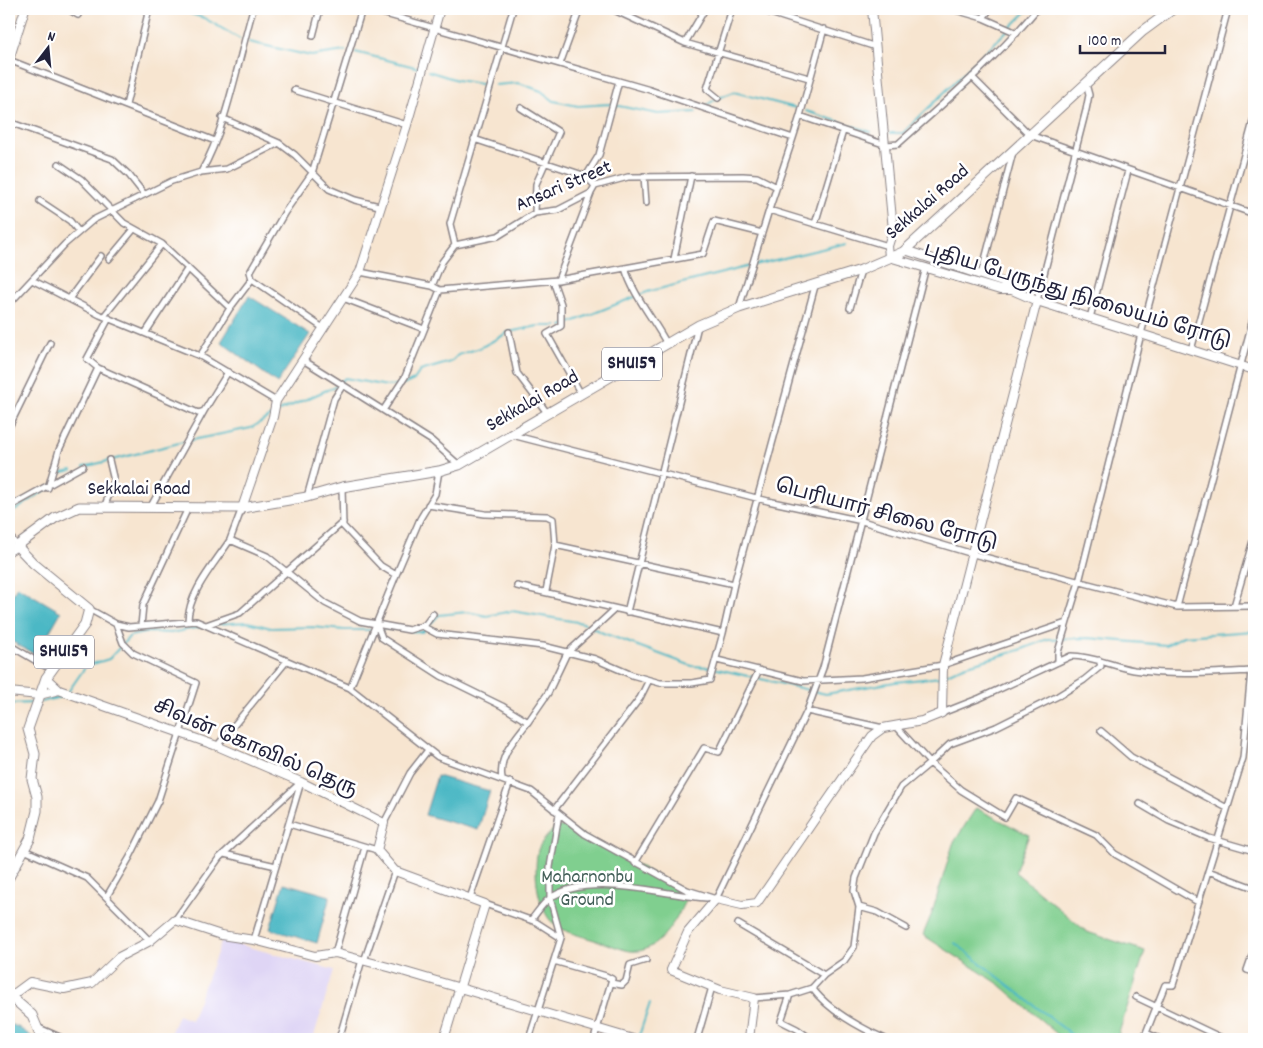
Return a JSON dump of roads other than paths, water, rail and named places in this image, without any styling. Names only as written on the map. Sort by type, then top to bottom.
[{"type":"main road","name":"Sekkalai Road","points":[[18,546],[55,518],[79,507],[242,508],[439,471],[459,465],[699,325],[739,308],[815,286],[861,270],[905,250],[1143,31],[1173,9]]},
{"type":"main road","name":"SHU159","points":[[9,877],[30,839],[36,811],[37,797],[32,779],[35,754],[28,729],[46,678],[85,624],[89,609],[33,563],[18,546]]},
{"type":"main road","points":[[10,995],[32,1015],[42,1039]]},
{"type":"street","points":[[26,9],[9,60],[215,141]]},
{"type":"street","points":[[68,9],[78,15]]},
{"type":"street","points":[[126,105],[149,9]]},
{"type":"street","points":[[201,172],[209,158],[215,141],[253,9]]},
{"type":"street","points":[[313,36],[320,9]]},
{"type":"street","points":[[323,328],[252,279],[250,272],[258,255],[312,173],[335,104],[362,9]]},
{"type":"street","points":[[368,9],[619,81],[793,138]]},
{"type":"street","points":[[188,622],[188,612],[198,591],[230,540],[273,417],[276,401],[360,272],[379,206],[407,125],[436,29],[440,9]]},
{"type":"street","points":[[432,286],[442,262],[455,245],[450,224],[513,9]]},
{"type":"street","points":[[560,64],[580,9]]},
{"type":"street","points":[[612,9],[685,43],[809,78]]},
{"type":"street","points":[[685,43],[706,9]]},
{"type":"street","points":[[718,98],[707,89],[732,9]]},
{"type":"street","points":[[758,9],[876,47]]},
{"type":"street","points":[[872,9],[893,230],[888,246],[889,257]]},
{"type":"street","points":[[952,9],[983,18],[1017,34]]},
{"type":"street","points":[[983,18],[990,9]]},
{"type":"street","points":[[800,116],[886,145],[898,144],[972,78],[1017,34],[1037,9]]},
{"type":"street","points":[[1058,662],[1058,652],[1080,582],[1141,334],[1228,9]]},
{"type":"street","points":[[739,308],[800,116],[824,29]]},
{"type":"street","points":[[972,78],[1030,135],[1076,153],[1254,214]]},
{"type":"street","points":[[586,176],[599,155],[619,81]]},
{"type":"street","points":[[942,713],[943,665],[1076,153],[1088,95],[1086,84]]},
{"type":"street","points":[[294,90],[407,125]]},
{"type":"street","points":[[521,108],[559,132],[536,184],[534,213]]},
{"type":"street","points":[[222,118],[279,143],[295,155],[329,189],[355,200],[379,206]]},
{"type":"street","points":[[1191,350],[1254,118]]},
{"type":"street","points":[[9,122],[112,160],[129,175],[144,194]]},
{"type":"street","points":[[815,224],[843,131]]},
{"type":"street","points":[[475,139],[586,176],[595,186]]},
{"type":"street","points":[[9,304],[93,220],[172,181],[201,172],[228,169],[279,143]]},
{"type":"street","points":[[981,275],[1014,150]]},
{"type":"street","points":[[59,164],[81,179],[124,223],[162,244],[230,308]]},
{"type":"street","points":[[1090,318],[1128,171]]},
{"type":"street","name":"Ansari Street","points":[[455,245],[498,236],[534,213],[558,210],[591,193],[595,186],[628,176],[757,178],[776,187]]},
{"type":"street","points":[[644,176],[646,203]]},
{"type":"street","points":[[674,258],[691,176]]},
{"type":"street","points":[[581,394],[547,334],[562,326],[561,304],[556,281],[591,193]]},
{"type":"street","points":[[40,201],[70,221],[79,232]]},
{"type":"street","points":[[769,210],[888,246]]},
{"type":"street","points":[[360,272],[432,286],[440,290],[556,281],[702,254],[714,221],[762,233]]},
{"type":"street","points":[[109,259],[134,229]]},
{"type":"street","points":[[162,244],[107,317],[87,359],[98,368],[198,413],[204,411]]},
{"type":"street","points":[[905,250],[1002,282],[1012,290]]},
{"type":"street","points":[[69,299],[101,256]]},
{"type":"street","name":"புதிய பேருந்து நிலையம் ரோடு","points":[[889,257],[927,266],[1000,290],[1012,290],[1037,301],[1254,370]]},
{"type":"street","points":[[927,266],[862,521],[818,682],[807,711],[716,899],[688,932],[671,970],[712,987],[754,998],[790,995],[812,988],[824,975],[844,961],[854,947],[859,907],[854,891],[856,878],[874,833],[901,787],[950,744],[996,726],[1084,680],[1101,666],[1099,660]]},
{"type":"street","points":[[146,332],[188,268]]},
{"type":"street","points":[[625,268],[630,286],[652,316],[667,344]]},
{"type":"street","points":[[850,308],[861,270]]},
{"type":"street","points":[[200,356],[230,308],[252,279]]},
{"type":"street","points":[[32,280],[107,317],[200,356],[276,401]]},
{"type":"street","points":[[422,626],[437,634],[543,646],[595,660],[632,675],[660,683],[692,683],[710,680],[717,661],[734,584],[815,286]]},
{"type":"street","points":[[384,409],[404,377],[440,290]]},
{"type":"street","points":[[342,298],[424,329]]},
{"type":"street","points":[[1177,607],[1254,315]]},
{"type":"street","points":[[627,612],[699,325]]},
{"type":"street","points":[[509,332],[517,373],[548,414]]},
{"type":"street","points":[[9,427],[50,343]]},
{"type":"street","points":[[303,360],[384,409],[432,441],[459,465]]},
{"type":"street","points":[[48,488],[59,450],[98,368]]},
{"type":"street","points":[[150,508],[228,372]]},
{"type":"street","points":[[306,497],[334,400],[343,385]]},
{"type":"street","name":"பெரியார் சிலை ரோடு","points":[[512,435],[758,498],[862,521],[973,554],[1177,607],[1254,606]]},
{"type":"street","points":[[104,508],[114,481],[109,460]]},
{"type":"street","points":[[9,507],[48,488],[83,466]]},
{"type":"street","points":[[350,688],[396,575],[428,505],[435,494],[439,471]]},
{"type":"street","points":[[342,488],[343,526],[381,566],[396,575]]},
{"type":"street","points":[[428,505],[484,514],[547,516],[553,519],[555,545],[546,592]]},
{"type":"street","points":[[141,626],[143,605],[188,508]]},
{"type":"street","points":[[206,625],[240,613],[343,522]]},
{"type":"street","points":[[9,535],[18,546],[9,551]]},
{"type":"street","points":[[1234,606],[1254,537]]},
{"type":"street","points":[[230,540],[267,556],[325,603],[360,621],[409,630],[422,626],[433,614]]},
{"type":"street","points":[[555,545],[734,584]]},
{"type":"street","points":[[517,586],[723,633]]},
{"type":"street","points":[[89,609],[116,624],[129,627],[196,621],[286,662],[350,688],[438,757],[531,791],[585,834],[687,890],[742,905],[757,903],[872,736],[883,728],[922,721],[980,698],[1071,656],[1099,660],[1132,670],[1156,673],[1253,671],[1243,758],[1173,985],[1165,985],[1146,1033],[1160,1039]]},
{"type":"street","points":[[502,779],[500,769],[505,754],[548,693],[567,653],[615,609]]},
{"type":"street","points":[[717,661],[803,681],[818,682],[862,678],[943,665],[1066,623]]},
{"type":"street","points":[[106,896],[130,857],[158,801],[196,683],[133,653],[123,643],[116,624]]},
{"type":"street","points":[[377,625],[382,638],[441,676],[502,706],[528,722]]},
{"type":"street","points":[[9,645],[45,666]]},
{"type":"street","points":[[217,746],[286,662]]},
{"type":"street","points":[[636,863],[704,748],[718,752],[759,670]]},
{"type":"street","points":[[46,678],[59,690]]},
{"type":"street","points":[[530,1039],[561,938],[550,898],[550,867],[557,812],[640,698],[649,680]]},
{"type":"street","points":[[9,692],[39,695],[59,690]]},
{"type":"street","name":"சிவன் கோவில் தெரு","points":[[59,690],[217,746],[301,782],[384,823]]},
{"type":"street","points":[[807,711],[883,728]]},
{"type":"street","points":[[895,725],[930,763],[962,790],[1005,817],[1016,798],[1096,835],[1115,854],[1198,902]]},
{"type":"street","points":[[1101,731],[1130,757],[1228,808]]},
{"type":"street","points":[[377,850],[384,823],[410,773],[428,750]]},
{"type":"street","points":[[254,940],[301,782]]},
{"type":"street","points":[[10,995],[30,982],[64,989],[92,983],[119,957],[150,941],[175,920],[224,854],[301,782]]},
{"type":"street","points":[[470,898],[510,782]]},
{"type":"street","points":[[1140,804],[1169,820],[1209,838],[1218,839],[1254,851]]},
{"type":"street","points":[[289,824],[377,850],[395,871],[531,920],[561,938]]},
{"type":"street","points":[[335,953],[364,847]]},
{"type":"street","points":[[24,850],[86,878],[150,941]]},
{"type":"street","points":[[224,854],[276,866]]},
{"type":"street","points":[[339,1039],[363,961],[395,871]]},
{"type":"street","points":[[1208,871],[1254,888]]},
{"type":"street","points":[[531,920],[550,898],[568,890],[595,884],[716,899]]},
{"type":"street","points":[[444,1039],[486,904]]},
{"type":"street","points":[[859,907],[877,912],[906,928]]},
{"type":"street","points":[[175,920],[221,935],[254,940],[314,956],[335,953],[461,987],[633,1039]]},
{"type":"street","points":[[738,924],[824,975]]},
{"type":"street","points":[[1254,950],[1248,970],[1254,972]]},
{"type":"street","points":[[611,983],[622,985],[630,965],[646,960]]},
{"type":"street","points":[[554,961],[606,976],[612,980],[594,1039]]},
{"type":"street","points":[[697,1039],[712,987]]},
{"type":"street","points":[[812,988],[820,998],[862,1029],[885,1039]]},
{"type":"street","points":[[790,995],[781,1021],[811,1039]]},
{"type":"street","points":[[749,1039],[754,998]]},
{"type":"street","points":[[1136,998],[1224,1039]]},
{"type":"street","points":[[39,1028],[64,1039]]},
{"type":"water","points":[[249,296],[310,334],[277,383],[221,342]]},
{"type":"water","points":[[17,586],[61,612],[36,655],[9,640],[9,602]]},
{"type":"water","points":[[437,776],[490,791],[478,830],[425,815]]},
{"type":"water","points":[[284,883],[330,896],[317,943],[270,929]]},
{"type":"water","points":[[9,1024],[18,1027],[35,1039],[9,1039]]},
{"type":"waterway","points":[[176,9],[204,18],[240,39]]},
{"type":"waterway","points":[[890,133],[903,133],[1029,9]]},
{"type":"waterway","points":[[249,42],[311,56],[345,51]]},
{"type":"waterway","points":[[355,52],[419,68]]},
{"type":"waterway","points":[[428,71],[457,80],[486,85]]},
{"type":"waterway","points":[[495,85],[519,83],[541,91],[554,101],[578,106],[609,104],[658,114],[696,112]]},
{"type":"waterway","points":[[705,106],[718,98],[734,92],[796,108]]},
{"type":"waterway","points":[[806,111],[871,132]]},
{"type":"waterway","points":[[754,265],[847,243]]},
{"type":"waterway","points":[[562,326],[647,292],[750,266]]},
{"type":"waterway","points":[[403,385],[414,380],[420,371],[451,362],[458,355],[480,348],[509,332],[538,326],[557,326]]},
{"type":"waterway","points":[[277,412],[336,386],[345,378],[387,386],[398,385]]},
{"type":"waterway","points":[[84,467],[187,441],[251,428],[271,416]]},
{"type":"waterway","points":[[58,477],[59,473],[72,470]]},
{"type":"waterway","points":[[9,511],[16,510],[57,482]]},
{"type":"waterway","points":[[411,631],[422,632],[439,615],[467,612],[487,616],[512,611],[583,623],[603,633],[692,666],[709,667],[826,694],[895,682],[941,677]]},
{"type":"waterway","points":[[215,624],[248,622],[271,628],[312,627],[371,630]]},
{"type":"waterway","points":[[68,692],[86,666],[109,659],[130,636],[149,632],[171,633],[205,626]]},
{"type":"waterway","points":[[381,629],[394,629]]},
{"type":"waterway","points":[[945,675],[964,666],[1020,650],[1048,639],[1088,638],[1166,645],[1183,636],[1254,631]]},
{"type":"waterway","points":[[41,702],[65,696]]},
{"type":"waterway","points":[[9,704],[34,703]]},
{"type":"waterway","points":[[955,943],[1077,1039]]},
{"type":"waterway","points":[[638,1039],[650,1003]]},
{"type":"park label","name":"Maharnonbu Ground","points":[[587,890]]}]
